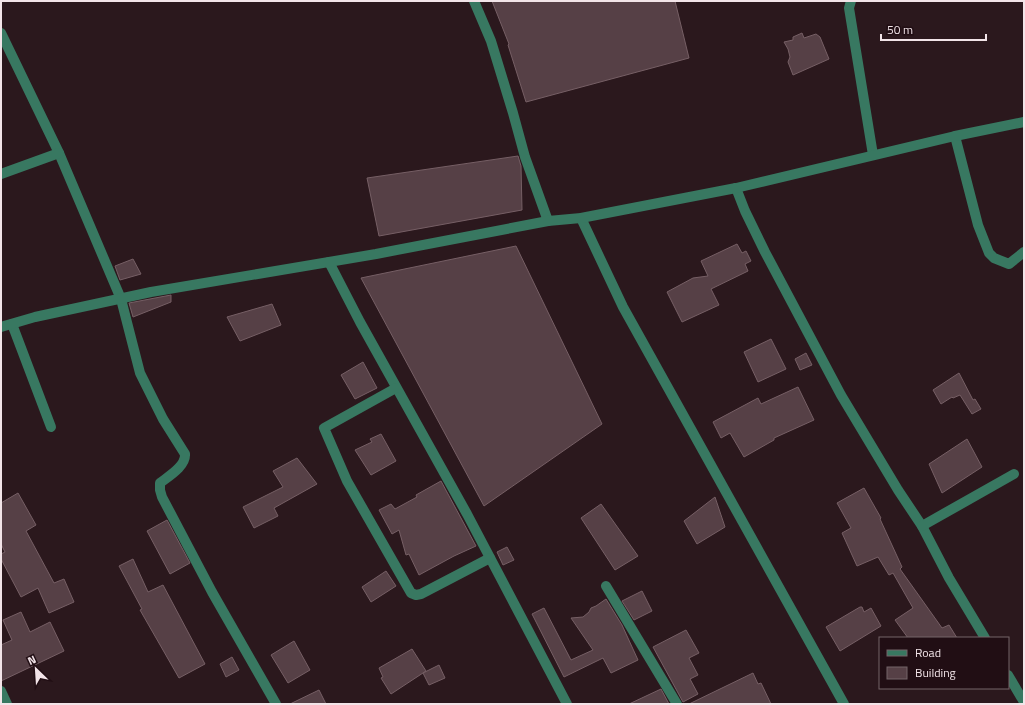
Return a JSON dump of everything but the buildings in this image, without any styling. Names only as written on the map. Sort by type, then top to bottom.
[{"type":"street","points":[[474,1],[491,41],[514,113],[525,157],[548,221]]},
{"type":"street","points":[[851,1],[849,8],[873,156]]},
{"type":"street","points":[[1,33],[59,153],[122,299],[140,374],[163,419],[185,454],[183,463],[160,483],[162,497],[212,592],[276,704]]},
{"type":"street","points":[[1,327],[35,317],[159,291],[329,262],[548,221],[581,218],[736,188],[955,136],[1024,122]]},
{"type":"street","points":[[955,136],[978,225],[989,252],[994,258],[1010,264],[1024,252]]},
{"type":"street","points":[[1,174],[59,153]]},
{"type":"street","points":[[736,188],[745,211],[765,252],[830,374],[898,490],[922,526],[949,578],[984,637]]},
{"type":"street","points":[[581,218],[623,307],[844,704]]},
{"type":"street","points":[[329,262],[360,322],[490,558],[567,704]]},
{"type":"street","points":[[12,324],[51,427]]},
{"type":"street","points":[[396,388],[324,428],[347,481],[411,593],[416,595],[421,594],[490,558]]},
{"type":"street","points":[[922,526],[1014,474]]},
{"type":"street","points":[[606,586],[676,704]]},
{"type":"street","points":[[1009,677],[1024,702]]},
{"type":"street","points":[[1,691],[7,704]]}]
